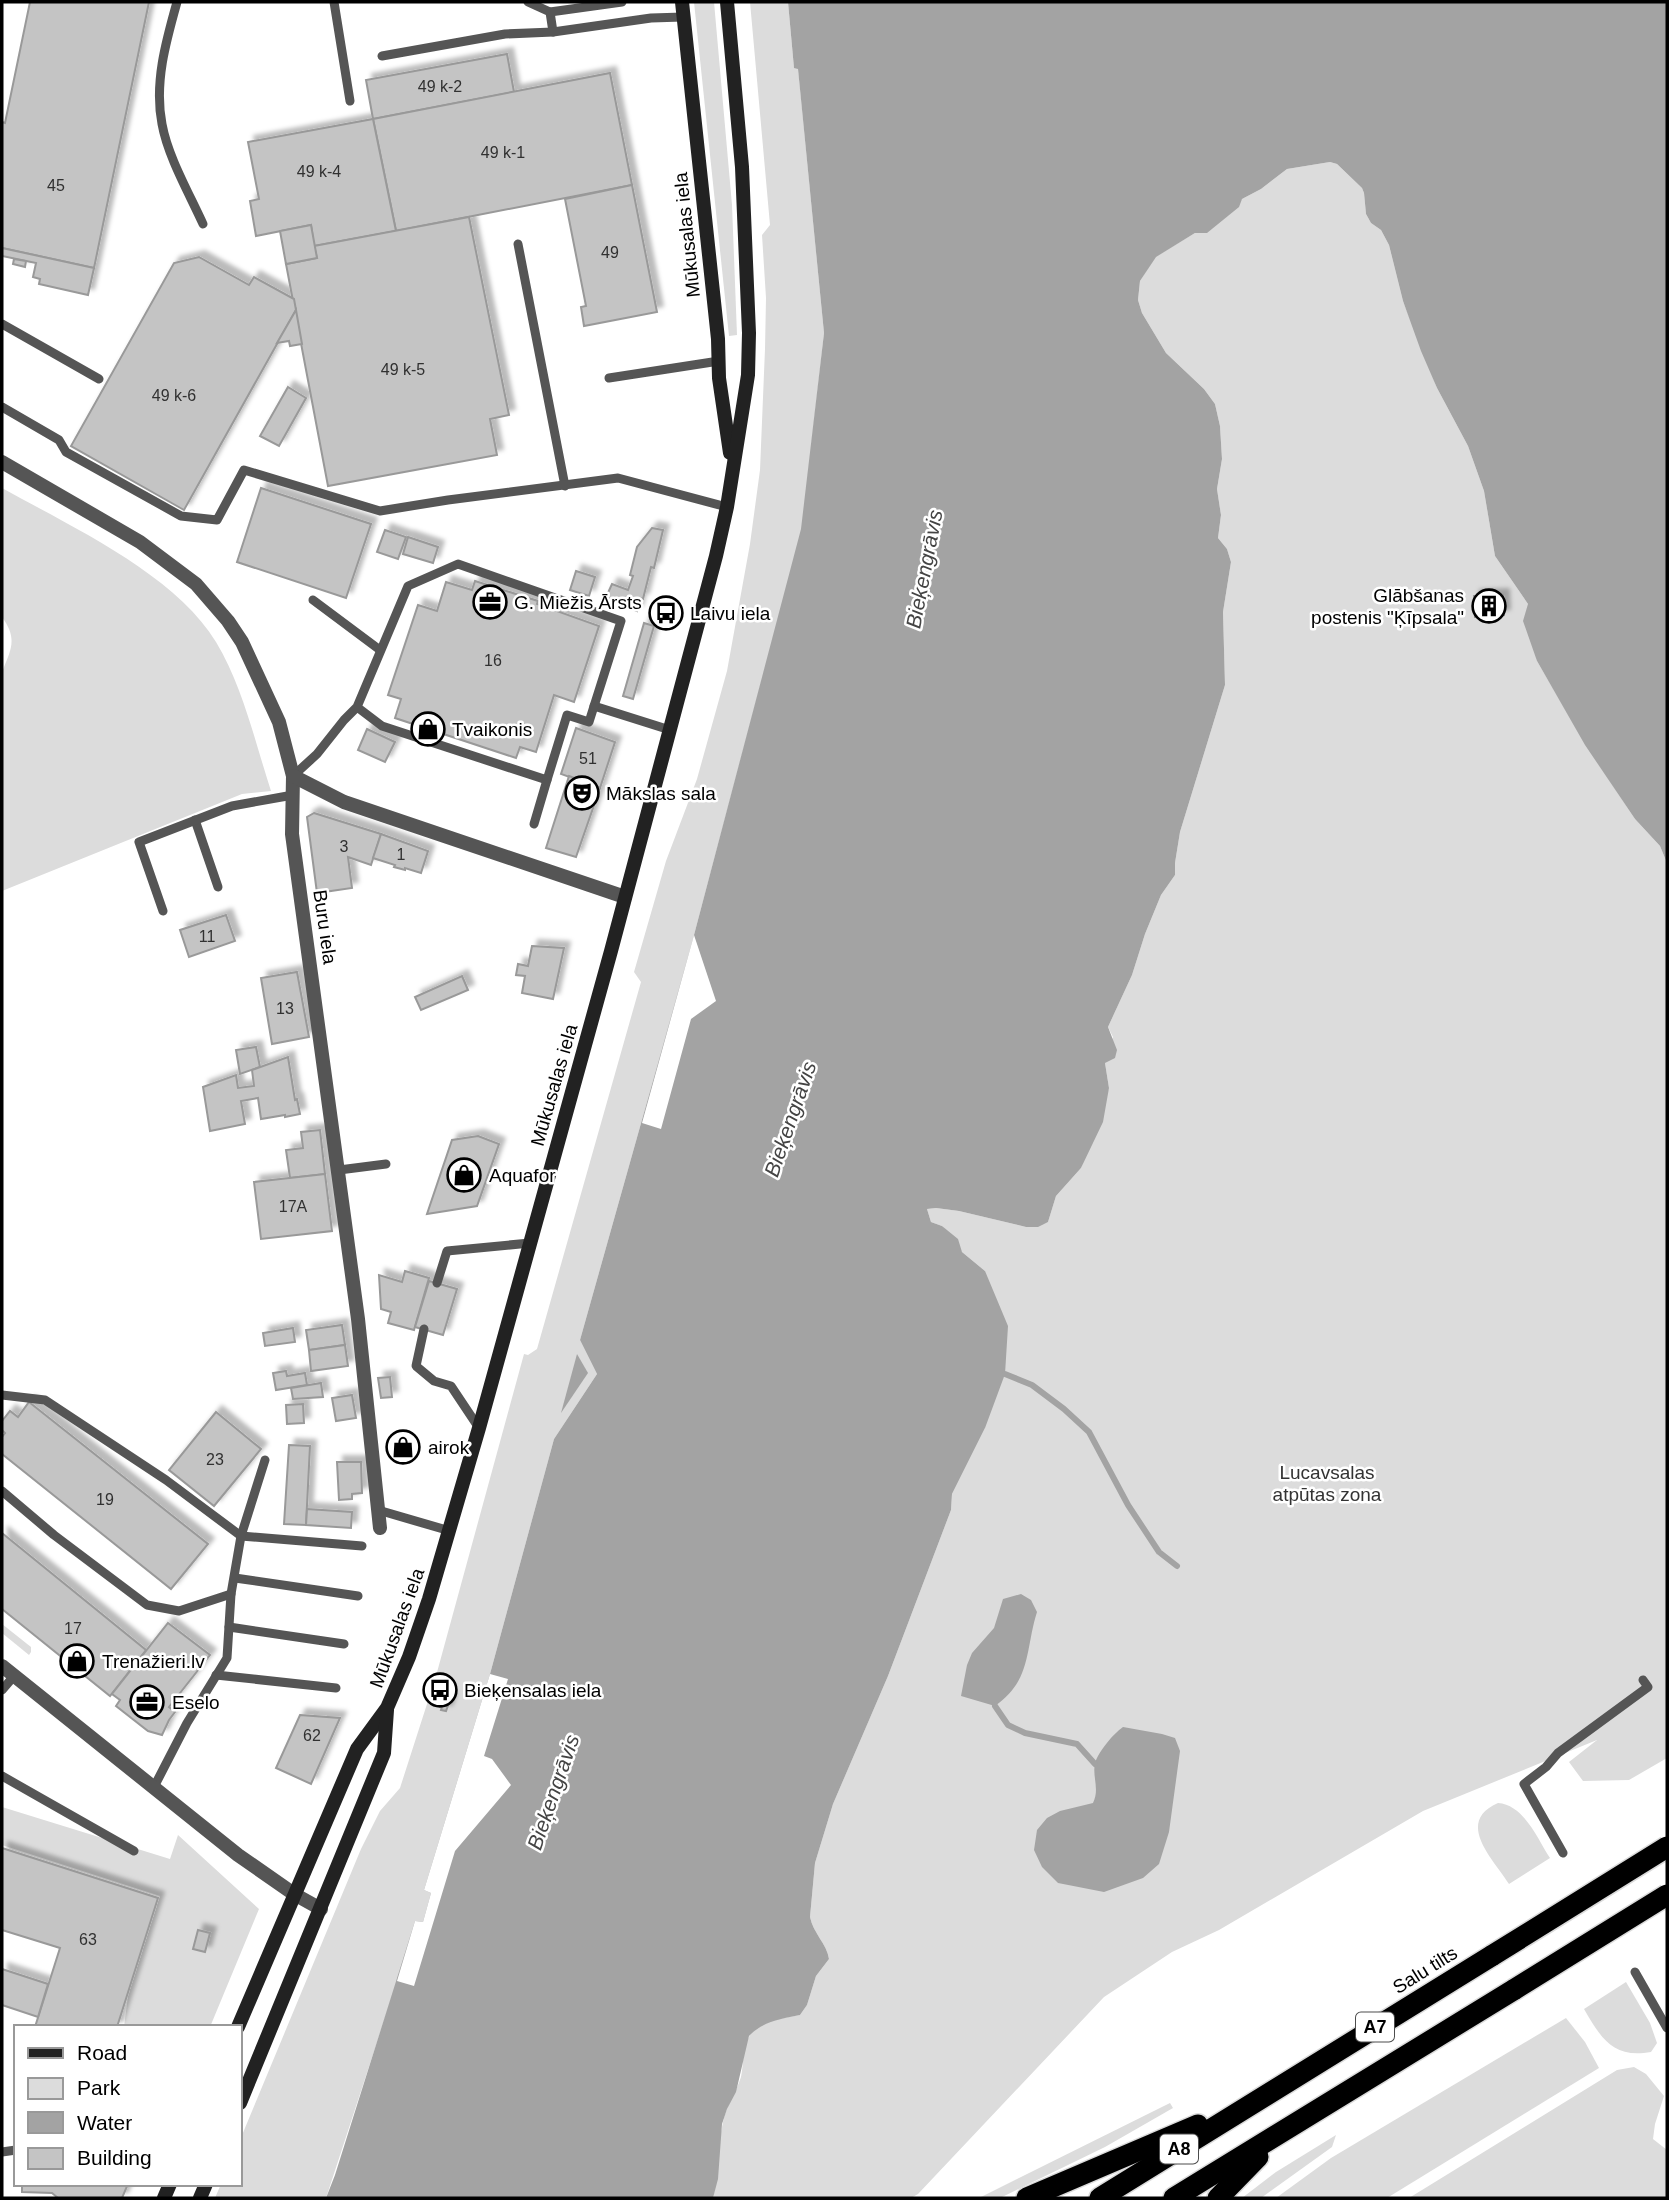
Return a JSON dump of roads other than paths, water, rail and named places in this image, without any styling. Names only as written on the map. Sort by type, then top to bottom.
[{"type":"highway","name":"Salu tilts","points":[[1100,2198],[1667,1847]]},
{"type":"highway","name":"A7","points":[[1218,2198],[1281,2134],[1667,1895]]},
{"type":"highway","name":"A7","points":[[1027,2198],[1258,2099]]},
{"type":"highway","name":"A8","points":[[1174,2198],[1281,2134]]},
{"type":"main road","name":"Mūkusalas iela","points":[[239,2025],[357,1749],[387,1708],[425,1611],[479,1428],[716,556],[727,507],[748,375],[749,333],[742,167],[727,2]]},
{"type":"main road","name":"Mūkusalas iela","points":[[683,9],[719,378],[732,464]]},
{"type":"main road","name":"Mūkusalas iela","points":[[242,2098],[384,1753],[387,1708]]},
{"type":"street","name":"Buru iela","points":[[2,462],[140,542],[181,571],[211,599],[242,642],[279,722],[293,776],[292,834],[358,1319],[380,1528]]},
{"type":"street","points":[[293,776],[344,802],[625,897]]},
{"type":"street","points":[[2,1666],[238,1855],[321,1909]]},
{"type":"lane","points":[[177,2],[162,62],[159,93],[162,125],[203,224]]},
{"type":"lane","points":[[334,2],[351,101]]},
{"type":"lane","points":[[527,2],[550,12],[622,2]]},
{"type":"lane","points":[[382,56],[505,34],[553,32],[651,18],[683,9]]},
{"type":"lane","points":[[550,12],[553,32]]},
{"type":"lane","points":[[518,244],[565,485]]},
{"type":"lane","points":[[2,324],[99,379]]},
{"type":"lane","points":[[609,378],[719,361]]},
{"type":"lane","points":[[2,407],[59,440],[66,452],[181,516],[217,520],[244,470],[380,511],[618,478],[727,507]]},
{"type":"lane","points":[[293,776],[317,754],[357,707],[408,586],[458,564],[621,621],[589,722],[567,715],[534,824]]},
{"type":"lane","points":[[313,600],[380,650]]},
{"type":"lane","points":[[594,706],[670,730]]},
{"type":"lane","points":[[357,707],[382,726],[547,780]]},
{"type":"lane","points":[[163,911],[139,842],[232,806],[293,795]]},
{"type":"lane","points":[[195,820],[218,887]]},
{"type":"lane","points":[[339,1170],[386,1164]]},
{"type":"lane","points":[[437,1283],[447,1251],[530,1242]]},
{"type":"lane","points":[[424,1329],[416,1366],[435,1381],[451,1386],[479,1428]]},
{"type":"lane","points":[[2,1395],[45,1400],[166,1480],[241,1536],[362,1546]]},
{"type":"lane","points":[[154,1787],[187,1723],[227,1658],[231,1594],[241,1536],[265,1460]]},
{"type":"lane","points":[[2,1492],[147,1605],[179,1611],[231,1594]]},
{"type":"lane","points":[[378,1510],[450,1531]]},
{"type":"lane","points":[[235,1578],[358,1596]]},
{"type":"lane","points":[[229,1627],[344,1644]]},
{"type":"lane","points":[[216,1675],[336,1688]]},
{"type":"lane","points":[[2,1690],[15,1676]]},
{"type":"lane","points":[[1563,1853],[1524,1784],[1546,1767],[1558,1753],[1648,1687],[1643,1680]]},
{"type":"lane","points":[[2,1776],[134,1851]]},
{"type":"lane","points":[[1635,1972],[1667,2028]]},
{"type":"water","name":"Bieķengrāvis","points":[[788,2],[1667,2],[1667,863],[1660,846],[1635,819],[1585,745],[1537,661],[1523,621],[1528,604],[1495,556],[1484,491],[1468,446],[1421,351],[1403,301],[1389,245],[1381,230],[1371,223],[1366,214],[1362,188],[1337,164],[1330,162],[1287,169],[1261,189],[1242,199],[1239,207],[1207,233],[1195,233],[1156,257],[1140,281],[1138,300],[1142,313],[1166,353],[1204,389],[1215,404],[1220,426],[1222,459],[1217,489],[1221,515],[1218,538],[1227,549],[1231,562],[1223,612],[1225,685],[1180,832],[1175,875],[1161,895],[1132,975],[1108,1027],[1117,1050],[1115,1058],[1105,1063],[1109,1088],[1103,1122],[1081,1168],[1056,1196],[1048,1222],[1038,1227],[1026,1227],[959,1211],[927,1209],[931,1222],[942,1226],[958,1239],[962,1252],[985,1271],[1008,1326],[1005,1374],[985,1428],[952,1494],[951,1510],[888,1676],[833,1804],[815,1863],[810,1917],[829,1959],[816,1976],[807,2005],[800,2015],[766,2024],[749,2036],[736,2092],[722,2124],[718,2179],[713,2198],[326,2198],[415,1921],[423,1922],[431,1893],[424,1890],[490,1674],[554,1439],[597,1374],[580,1340],[694,935],[801,529],[824,333],[798,69],[794,68]]},
{"type":"water","points":[[577,1354],[588,1373],[561,1413]]},
{"type":"water","points":[[1021,1594],[1031,1600],[1037,1612],[1025,1664],[1015,1686],[995,1706],[961,1696],[972,1653],[994,1628],[1003,1599]]},
{"type":"water","points":[[1123,1727],[1175,1738],[1180,1751],[1169,1832],[1159,1864],[1143,1878],[1104,1892],[1058,1883],[1042,1867],[1034,1850],[1037,1830],[1047,1818],[1060,1811],[1093,1803],[1096,1793],[1095,1763],[1107,1743]]},
{"type":"waterway","points":[[1005,1374],[1032,1385],[1089,1432],[1128,1505],[1159,1552],[1177,1566]]},
{"type":"waterway","points":[[995,1706],[1008,1725],[1025,1733],[1077,1744],[1095,1764]]},
{"type":"place","name":"G. Miežis Ārsts","points":[[490,602]]},
{"type":"place","name":"Glābšanas postenis \"Ķīpsala\"","points":[[1489,606]]},
{"type":"place","name":"Laivu iela","points":[[666,613]]},
{"type":"place","name":"Tvaikonis","points":[[428,729]]},
{"type":"place","name":"Mākslas sala","points":[[582,793]]},
{"type":"place","name":"Aquafor","points":[[464,1175]]},
{"type":"place","name":"airok","points":[[403,1447]]},
{"type":"place","name":"Trenažieri.lv","points":[[77,1661]]},
{"type":"place","name":"Bieķensalas iela","points":[[440,1690]]},
{"type":"place","name":"Eselo","points":[[147,1702]]},
{"type":"park label","name":"Lucavsalas atpūtas zona","points":[[1327,1483]]}]
